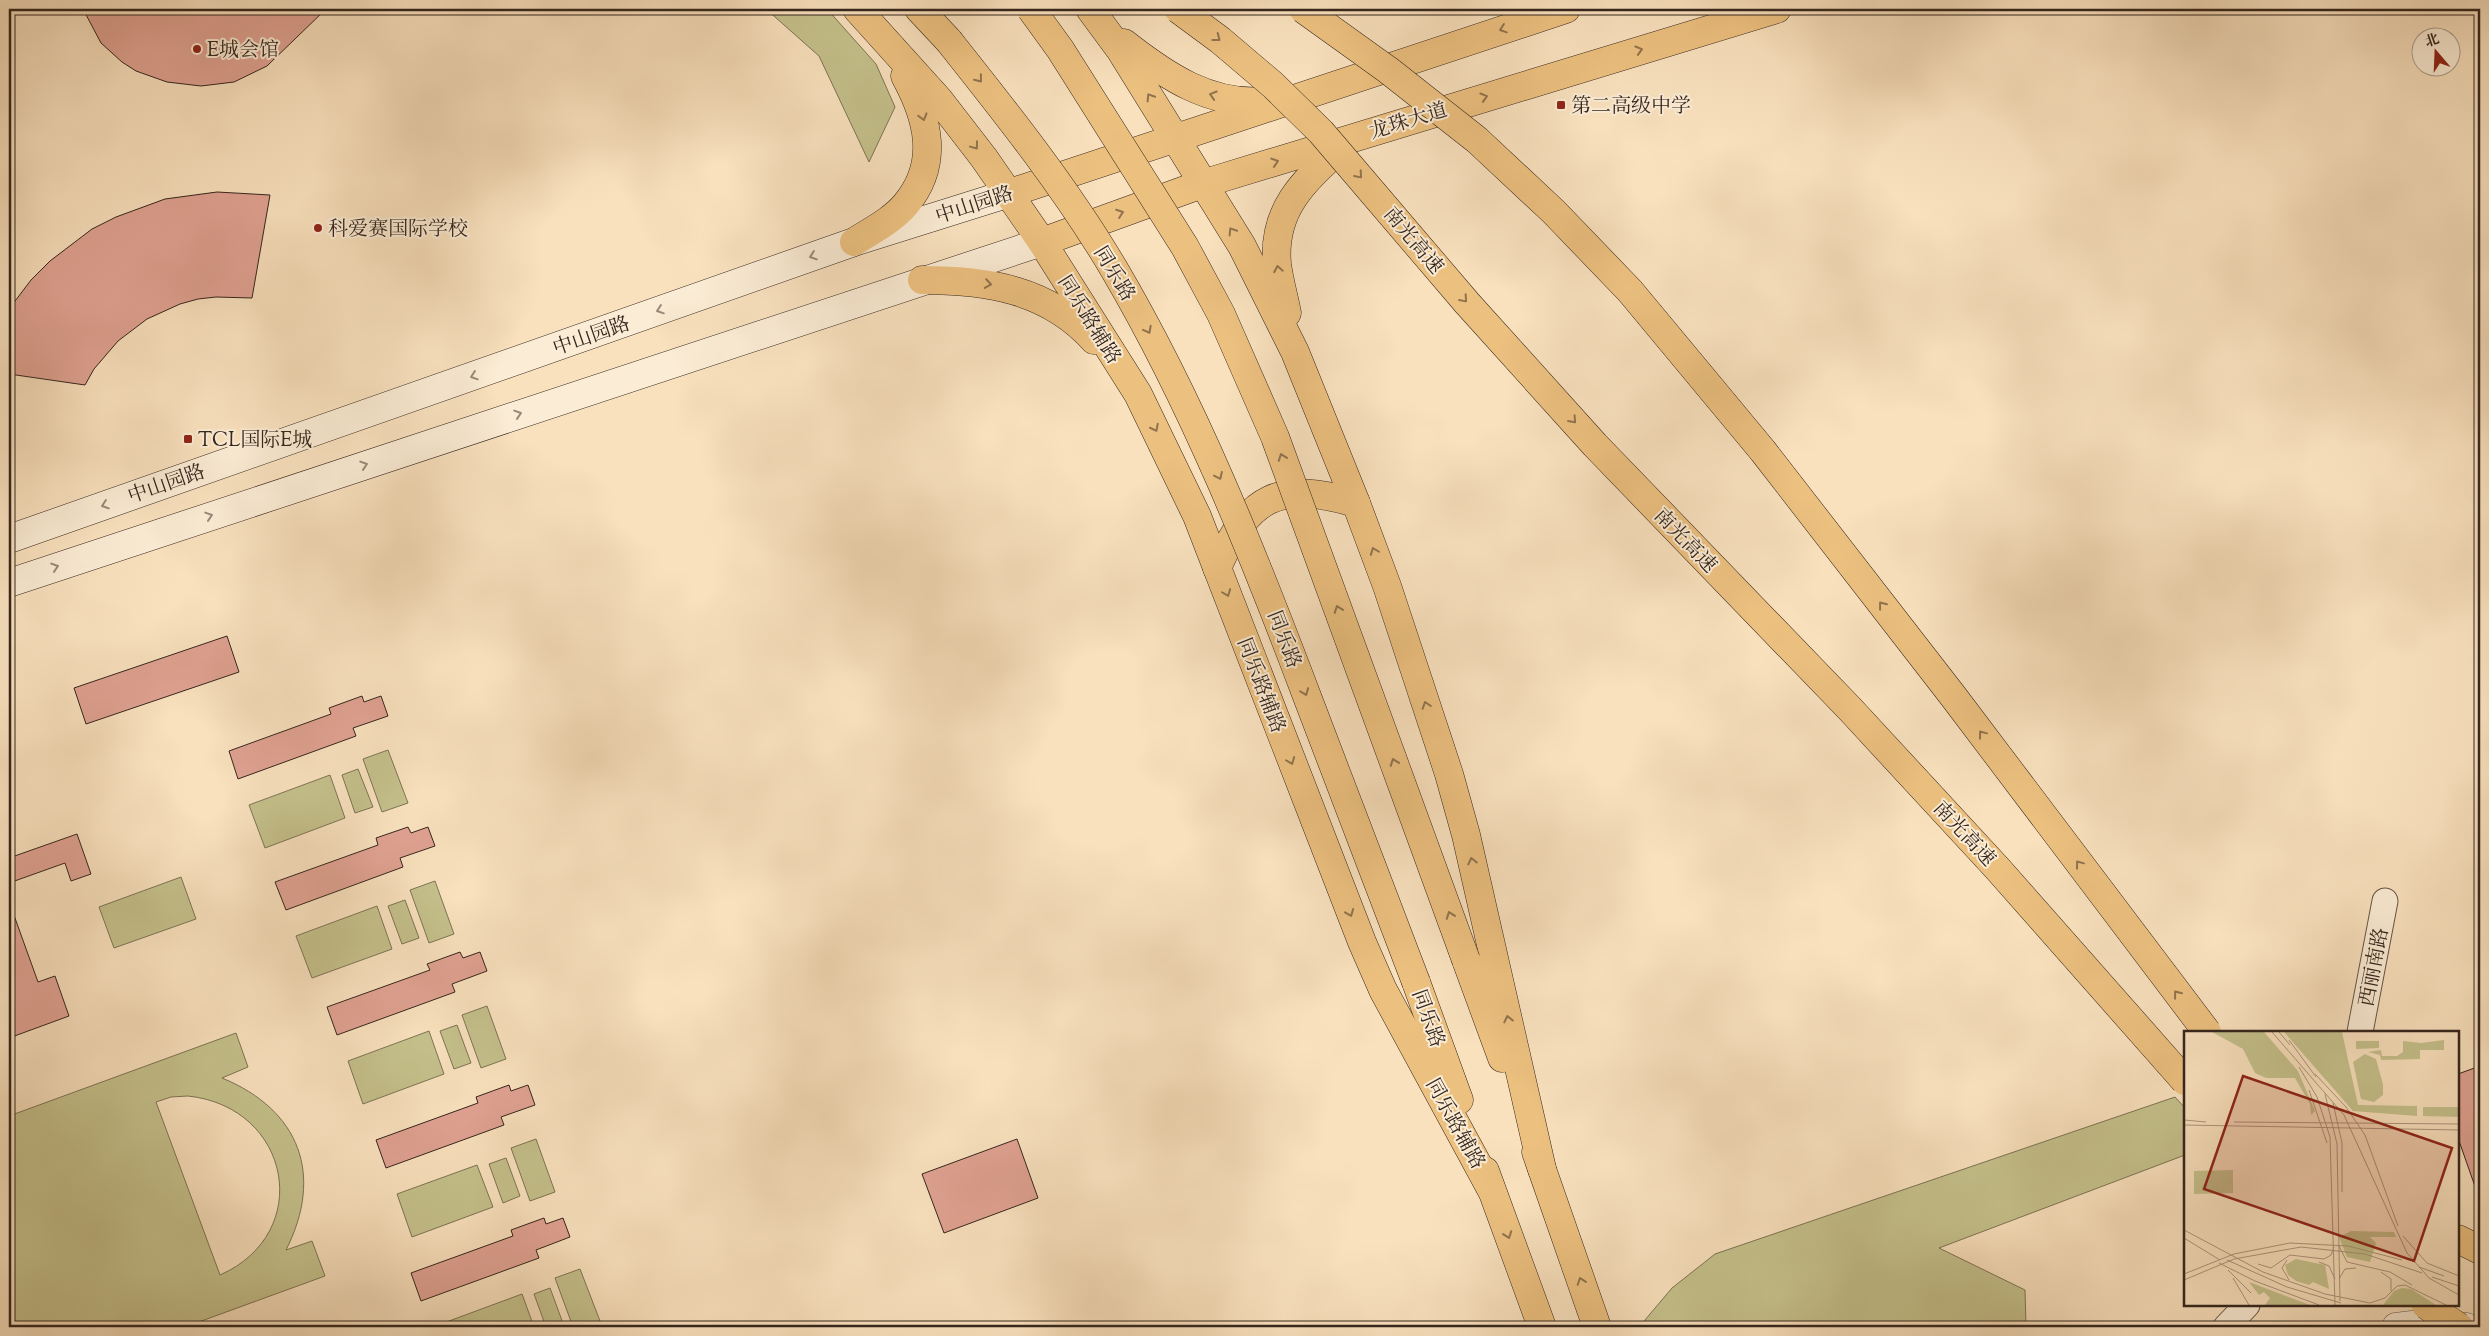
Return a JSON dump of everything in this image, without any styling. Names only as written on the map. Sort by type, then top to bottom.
[{"type":"main road","points":[[854,242],[906,204],[920,183],[928,163],[928,140],[922,112],[887,41],[857,9]]},
{"type":"main road","name":"同乐路","points":[[919,9],[949,41],[1009,117],[1068,198],[1112,267],[1156,346],[1220,476],[1254,557],[1416,982],[1542,1327]]},
{"type":"main road","points":[[1031,9],[1060,50],[1185,247],[1221,314],[1248,373],[1275,438],[1466,960],[1597,1327]]},
{"type":"main road","name":"南光高速","points":[[1178,9],[1235,53],[1321,132],[1468,303],[1595,445],[1850,709],[2017,890],[2184,1080]]},
{"type":"main road","points":[[1303,9],[1388,70],[1477,140],[1554,212],[1636,298],[1721,398],[1941,681],[2206,1031]]},
{"type":"main road","points":[[1175,138],[1566,9]]},
{"type":"main road","name":"龙珠大道","points":[[1042,242],[1202,184],[1353,136],[1777,9]]},
{"type":"main road","points":[[1096,17],[1121,51],[1242,246],[1295,352],[1356,503],[1387,586],[1449,774],[1466,835],[1542,1169]]},
{"type":"main road","points":[[1096,17],[1156,68],[1178,82],[1226,99],[1255,102],[1283,99],[1330,87]]},
{"type":"main road","name":"同乐路辅路","points":[[887,41],[940,102],[1010,193],[1138,394],[1196,516],[1365,950],[1388,998],[1491,1189]]},
{"type":"main road","points":[[1295,352],[1277,266],[1276,245],[1279,226],[1284,210],[1294,195],[1353,136]]},
{"type":"main road","name":"中山园路","points":[[9,539],[854,242],[1175,138]]},
{"type":"main road","points":[[9,583],[922,280],[1042,242]]},
{"type":"main road","points":[[922,280],[964,280],[998,286],[1028,294],[1058,309],[1089,335],[1138,394]]},
{"type":"main road","points":[[1217,568],[1237,527],[1250,512],[1266,502],[1286,494],[1308,492],[1327,494],[1356,503]]},
{"type":"main road","points":[[2459,1240],[2480,1250]]},
{"type":"main road","points":[[2428,1306],[2459,1327]]},
{"type":"main road","points":[[2396,1327],[2429,1323],[2466,1327]]},
{"type":"street","name":"西丽南路","points":[[2360,1031],[2384,909]]},
{"type":"street","points":[[2226,1327],[2246,1306]]},
{"type":"shaded area","points":[[766,9],[827,9],[876,64],[895,107],[869,162],[819,56]]},
{"type":"shaded area","points":[[388,750],[408,803],[382,812],[363,759]]},
{"type":"shaded area","points":[[358,769],[373,807],[355,813],[342,775]]},
{"type":"shaded area","points":[[330,775],[345,818],[265,848],[249,805]]},
{"type":"shaded area","points":[[181,877],[196,919],[114,948],[99,907]]},
{"type":"shaded area","points":[[435,881],[454,934],[429,943],[410,890]]},
{"type":"shaded area","points":[[405,900],[419,938],[402,944],[388,906]]},
{"type":"shaded area","points":[[377,906],[392,949],[312,978],[296,936]]},
{"type":"shaded area","points":[[487,1006],[506,1059],[481,1068],[462,1015]]},
{"type":"shaded area","points":[[457,1025],[471,1063],[454,1069],[440,1031]]},
{"type":"shaded area","points":[[429,1031],[444,1074],[363,1104],[348,1061]]},
{"type":"shaded area","points":[[236,1033],[248,1067],[222,1078],[249,1092],[270,1108],[287,1127],[297,1148],[303,1171],[303,1196],[297,1222],[286,1250],[312,1241],[325,1276],[185,1327],[9,1327],[9,1116]],"holes":[[[188,1096],[223,1105],[250,1123],[268,1146],[278,1174],[279,1203],[270,1231],[250,1256],[220,1275],[156,1102],[171,1097]]]},
{"type":"shaded area","points":[[2175,1097],[2184,1107],[2184,1155],[1939,1248],[2025,1290],[2026,1327],[1639,1327],[1672,1288],[1715,1254]]},
{"type":"shaded area","points":[[536,1139],[555,1192],[530,1201],[511,1148]]},
{"type":"shaded area","points":[[506,1158],[520,1196],[503,1203],[489,1164]]},
{"type":"shaded area","points":[[477,1165],[493,1207],[412,1237],[397,1194]]},
{"type":"shaded area","points":[[580,1269],[600,1321],[583,1327],[573,1327],[555,1278]]},
{"type":"shaded area","points":[[550,1288],[564,1326],[546,1327],[534,1294]]},
{"type":"shaded area","points":[[522,1294],[534,1327],[442,1327],[441,1324]]},
{"type":"building","name":"E城会馆","points":[[83,9],[326,9],[267,66],[234,82],[201,86],[167,82],[136,71],[122,62],[101,43]]},
{"type":"building","points":[[217,192],[270,195],[252,298],[216,297],[198,299],[180,304],[147,319],[118,341],[94,369],[85,385],[9,374],[9,309],[31,280],[50,261],[92,229],[116,217],[165,199]]},
{"type":"building","points":[[227,636],[239,672],[86,724],[74,688]]},
{"type":"building","points":[[362,696],[364,702],[381,696],[388,716],[353,728],[356,736],[238,779],[229,751],[331,714],[329,708]]},
{"type":"building","points":[[408,827],[411,833],[428,827],[435,846],[400,858],[403,867],[286,910],[275,882],[378,845],[376,838]]},
{"type":"building","points":[[77,834],[91,874],[71,881],[65,863],[9,883],[9,858]]},
{"type":"building","points":[[11,907],[38,982],[55,976],[69,1016],[9,1038],[9,908]]},
{"type":"building","points":[[460,952],[463,958],[480,952],[487,971],[452,984],[455,992],[337,1035],[327,1007],[430,970],[427,964]]},
{"type":"building","points":[[2480,1066],[2480,1194],[2478,1195],[2459,1141],[2459,1074]]},
{"type":"building","points":[[509,1085],[511,1091],[528,1085],[535,1105],[501,1117],[504,1125],[386,1168],[376,1140],[478,1103],[476,1097]]},
{"type":"building","points":[[1017,1139],[1038,1198],[944,1233],[922,1174]]},
{"type":"building","points":[[544,1218],[546,1224],[563,1218],[570,1237],[536,1250],[539,1258],[421,1301],[411,1273],[513,1236],[511,1230]]},
{"type":"place","name":"E城会馆","points":[[197,49]]},
{"type":"place","name":"第二高级中学","points":[[1561,105]]},
{"type":"place","name":"科爱赛国际学校","points":[[318,228]]},
{"type":"place","name":"TCL国际E城","points":[[188,439]]}]
